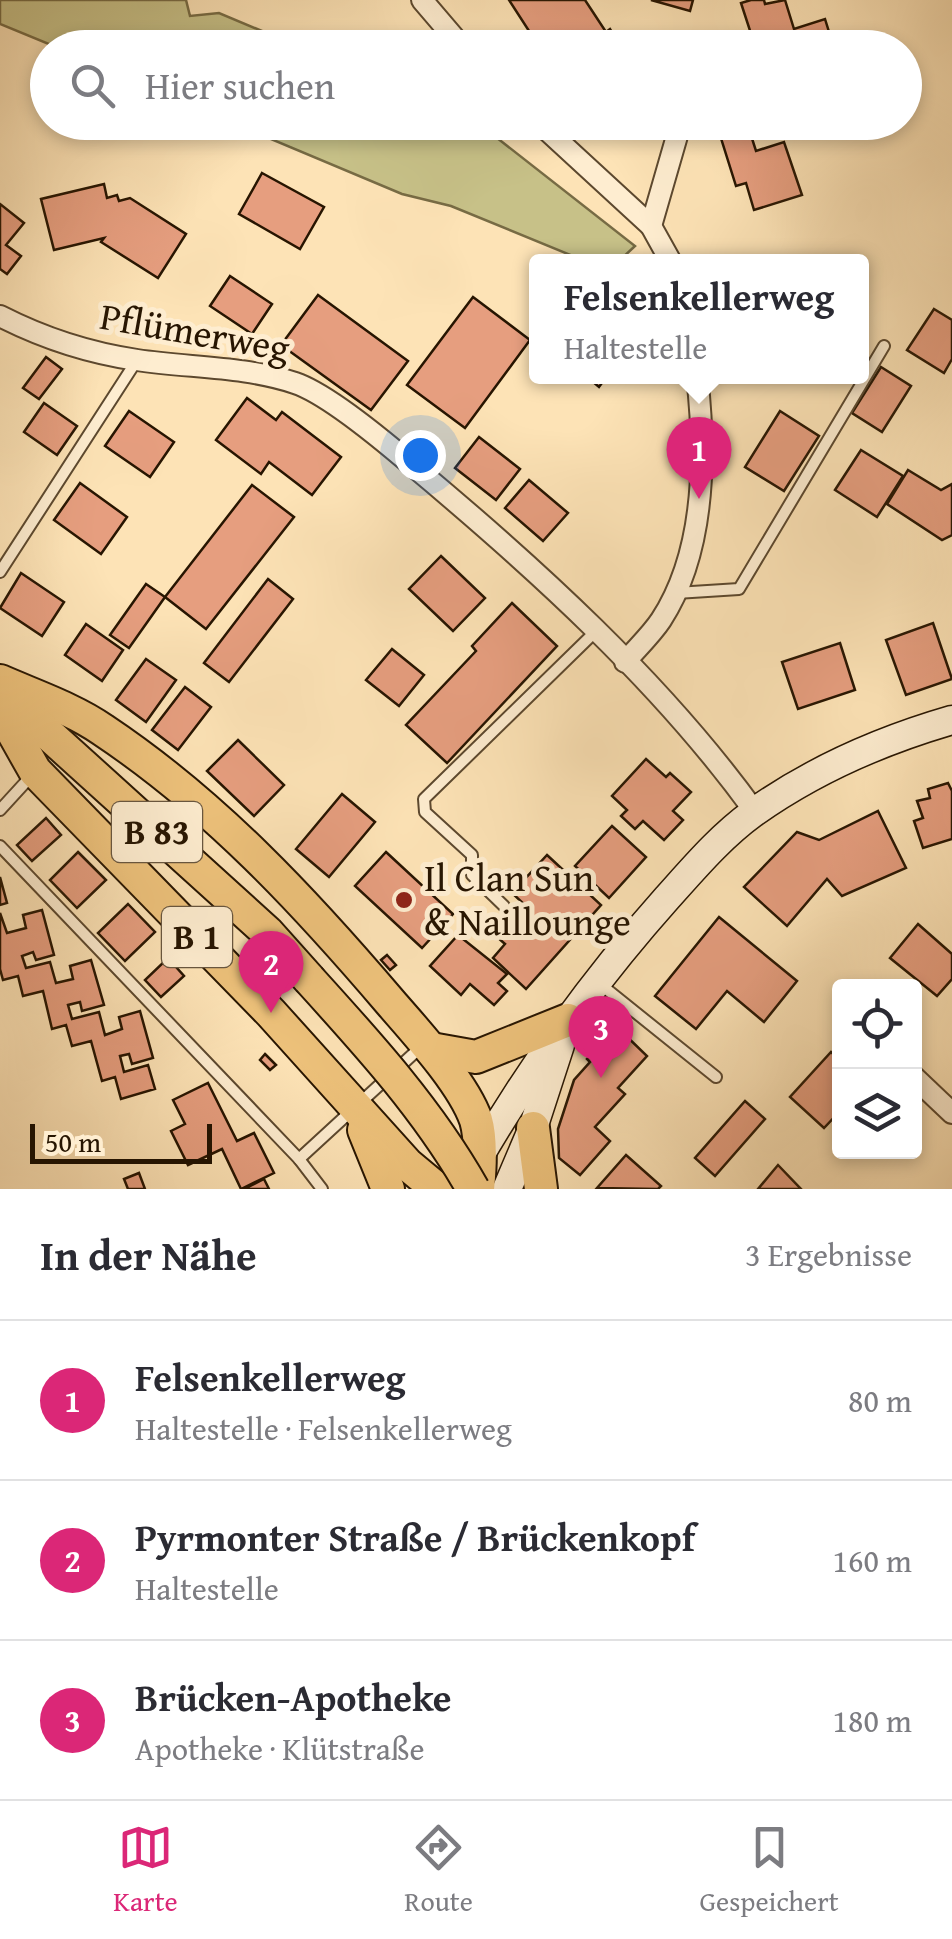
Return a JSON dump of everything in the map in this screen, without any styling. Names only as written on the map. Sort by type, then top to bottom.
[{"type":"main road","name":"B 1","points":[[0,680],[100,728],[194,798],[311,911],[428,1046],[476,1122],[498,1176]]},
{"type":"main road","name":"B 83","points":[[0,690],[267,932],[396,1077],[429,1120],[498,1176]]},
{"type":"main road","name":"B 1","points":[[0,710],[35,772],[271,1014],[353,1107],[388,1189]]},
{"type":"main road","points":[[498,1176],[522,1085],[596,981],[704,857],[755,812],[829,768],[884,743],[952,720]]},
{"type":"main road","points":[[428,1046],[476,1057],[568,1020]]},
{"type":"main road","points":[[498,1176],[568,1020]]},
{"type":"main road","points":[[353,1107],[407,1164],[437,1189]]},
{"type":"street","points":[[422,0],[448,30]]},
{"type":"street","points":[[557,140],[650,226],[666,254]]},
{"type":"street","points":[[650,226],[676,140]]},
{"type":"street","name":"Pflümerweg","points":[[0,316],[80,349],[137,360],[256,372],[299,384],[372,432],[470,513],[625,662],[755,812]]},
{"type":"street","points":[[625,662],[661,620],[688,557],[699,499],[703,432],[697,384]]},
{"type":"street","points":[[922,1085],[952,1113]]},
{"type":"lane","points":[[869,371],[884,346]]},
{"type":"lane","points":[[0,572],[137,360]]},
{"type":"lane","points":[[674,593],[739,589],[861,384]]},
{"type":"lane","points":[[504,906],[472,875],[472,855],[425,812],[424,800],[595,632]]},
{"type":"lane","points":[[0,810],[35,772]]},
{"type":"lane","points":[[0,846],[299,1159],[322,1189]]},
{"type":"lane","points":[[596,981],[716,1077]]},
{"type":"lane","points":[[299,1159],[353,1107],[428,1046]]},
{"type":"shaded area","points":[[0,0],[186,0],[190,16],[219,13],[260,30],[30,30],[30,36],[0,24]]},
{"type":"shaded area","points":[[273,140],[500,140],[635,246],[626,254],[568,254],[451,206],[402,194]]},
{"type":"building","points":[[509,0],[585,0],[605,30],[528,30]]},
{"type":"building","points":[[651,0],[693,0],[690,11]]},
{"type":"building","points":[[785,0],[794,29],[825,19],[828,30],[750,30],[741,3]]},
{"type":"building","points":[[722,140],[752,140],[756,151],[784,142],[802,195],[754,210],[746,183],[736,186]]},
{"type":"building","points":[[262,173],[324,207],[300,249],[239,214]]},
{"type":"building","points":[[104,184],[107,198],[130,198],[186,234],[158,278],[101,242],[104,238],[54,250],[41,199]]},
{"type":"building","points":[[0,204],[24,223],[6,245],[21,256],[7,274],[0,269]]},
{"type":"building","points":[[230,276],[272,304],[252,334],[210,306]]},
{"type":"building","points":[[318,295],[408,361],[371,410],[281,345]]},
{"type":"building","points":[[473,297],[529,339],[465,428],[407,385]]},
{"type":"building","points":[[934,309],[952,320],[952,359],[944,373],[907,350]]},
{"type":"building","points":[[46,357],[62,369],[39,399],[23,388]]},
{"type":"building","points":[[881,367],[911,386],[882,432],[852,413]]},
{"type":"building","points":[[247,398],[276,420],[282,412],[341,457],[312,495],[269,462],[261,474],[216,440]]},
{"type":"building","points":[[44,403],[77,426],[57,455],[24,432]]},
{"type":"building","points":[[129,411],[174,442],[150,477],[105,446]]},
{"type":"building","points":[[780,411],[819,436],[784,491],[745,467]]},
{"type":"building","points":[[479,437],[520,469],[496,500],[455,468]]},
{"type":"building","points":[[861,450],[903,476],[877,517],[835,490]]},
{"type":"building","points":[[908,470],[941,490],[952,484],[952,535],[942,540],[887,504]]},
{"type":"building","points":[[529,480],[568,513],[543,541],[505,508]]},
{"type":"building","points":[[80,483],[127,517],[101,554],[54,520]]},
{"type":"building","points":[[252,485],[294,517],[206,629],[165,597]]},
{"type":"building","points":[[441,556],[485,598],[453,631],[409,589]]},
{"type":"building","points":[[21,573],[64,602],[42,636],[0,608]]},
{"type":"building","points":[[268,579],[293,599],[229,682],[204,663]]},
{"type":"building","points":[[146,584],[165,597],[129,648],[110,635]]},
{"type":"building","points":[[512,603],[557,646],[447,763],[406,725],[476,651],[472,646]]},
{"type":"building","points":[[933,623],[952,679],[906,695],[886,640]]},
{"type":"building","points":[[86,624],[123,650],[102,681],[65,655]]},
{"type":"building","points":[[840,643],[855,690],[798,709],[782,662]]},
{"type":"building","points":[[392,649],[424,675],[399,706],[366,680]]},
{"type":"building","points":[[146,659],[176,680],[146,722],[116,700]]},
{"type":"building","points":[[185,687],[211,707],[178,750],[152,730]]},
{"type":"building","points":[[238,740],[284,785],[254,816],[207,771]]},
{"type":"building","points":[[646,759],[691,792],[673,811],[683,820],[664,840],[643,821],[635,829],[621,816],[627,810],[612,796]]},
{"type":"building","points":[[948,783],[952,791],[952,839],[923,848],[914,821],[923,818],[917,801],[930,798],[928,789]]},
{"type":"building","points":[[342,794],[375,822],[329,877],[296,849]]},
{"type":"building","points":[[878,811],[906,868],[842,896],[827,879],[787,926],[744,887],[797,832],[819,840]]},
{"type":"building","points":[[46,818],[61,835],[32,861],[17,845]]},
{"type":"building","points":[[612,826],[646,857],[609,898],[575,866]]},
{"type":"building","points":[[78,852],[106,880],[77,908],[50,880]]},
{"type":"building","name":"Il Clan Sun & Naillounge","points":[[386,852],[453,914],[422,948],[355,886]]},
{"type":"building","points":[[547,855],[601,905],[526,989],[493,958],[505,944],[497,937],[526,906],[512,893]]},
{"type":"building","points":[[0,877],[7,903],[0,905]]},
{"type":"building","points":[[128,904],[155,932],[125,961],[98,933]]},
{"type":"building","points":[[42,910],[54,955],[36,960],[33,952],[22,956],[26,968],[50,962],[56,983],[73,979],[70,966],[91,960],[104,1005],[82,1011],[80,1002],[68,1005],[72,1019],[99,1012],[105,1035],[122,1029],[119,1017],[140,1011],[153,1058],[132,1064],[129,1054],[120,1056],[124,1072],[148,1065],[155,1089],[121,1099],[115,1077],[102,1081],[91,1041],[72,1046],[66,1025],[52,1029],[43,991],[23,996],[18,976],[3,980],[0,913],[7,933],[26,928],[23,915]]},
{"type":"building","points":[[719,917],[797,981],[764,1022],[727,991],[696,1029],[655,996]]},
{"type":"building","points":[[918,924],[952,954],[952,979],[937,996],[922,984],[922,979],[916,979],[890,958]]},
{"type":"building","points":[[458,935],[507,974],[498,983],[507,991],[494,1005],[470,984],[461,995],[430,966]]},
{"type":"building","points":[[387,955],[396,965],[390,970],[381,960]]},
{"type":"building","points":[[168,958],[184,976],[161,997],[145,980]]},
{"type":"building","points":[[617,1027],[647,1056],[618,1088],[625,1094],[595,1127],[610,1141],[580,1175],[559,1158],[558,1129],[574,1080],[590,1062],[587,1059]]},
{"type":"building","points":[[832,1053],[832,1120],[824,1128],[790,1097]]},
{"type":"building","points":[[265,1054],[276,1065],[270,1070],[260,1060]]},
{"type":"building","points":[[208,1083],[237,1141],[254,1133],[274,1173],[241,1189],[222,1149],[188,1165],[171,1131],[185,1124],[173,1100]]},
{"type":"building","points":[[745,1101],[765,1119],[715,1176],[695,1158]]},
{"type":"building","points":[[626,1155],[661,1186],[597,1188]]},
{"type":"building","points":[[778,1165],[801,1189],[758,1189]]},
{"type":"building","points":[[139,1173],[145,1189],[128,1189],[124,1179]]},
{"type":"building","points":[[264,1179],[269,1189],[244,1189]]},
{"type":"place","name":"Felsenkellerweg","points":[[699,499]]},
{"type":"place","name":"Il Clan Sun & Naillounge","points":[[404,900]]},
{"type":"place","name":"Pyrmonter Straße / Brückenkopf","points":[[271,1013]]},
{"type":"place","name":"Brücken-Apotheke","points":[[601,1078]]}]
